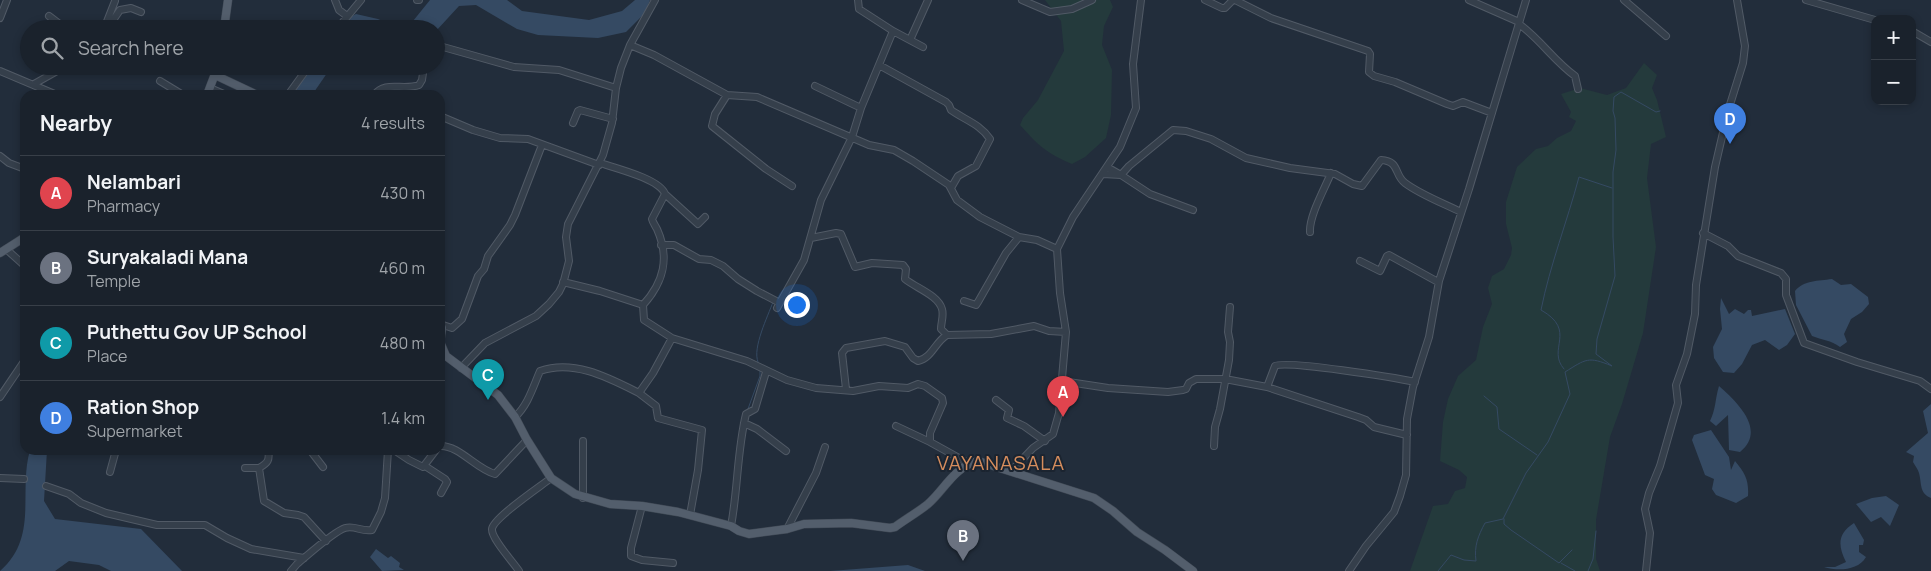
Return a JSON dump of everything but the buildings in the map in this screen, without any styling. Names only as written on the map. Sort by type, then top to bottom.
[{"type":"main road","points":[[225,20],[228,0]]},
{"type":"main road","points":[[209,90],[215,75],[246,90]]},
{"type":"main road","points":[[3,251],[20,240]]},
{"type":"main road","points":[[445,355],[498,396],[515,417],[551,478],[584,498],[610,504],[642,506],[690,515],[731,526],[749,534],[787,529],[804,524],[851,523],[883,528],[895,527],[928,504],[960,470],[968,464],[978,461],[1094,498],[1113,511],[1137,532],[1193,571]]},
{"type":"street","points":[[0,18],[7,0]]},
{"type":"street","points":[[335,0],[339,10],[347,16]]},
{"type":"street","points":[[344,20],[361,0]]},
{"type":"street","points":[[461,368],[485,343],[536,316],[559,292],[569,261],[566,237],[568,224],[599,164],[613,119],[616,88],[621,68],[630,45],[655,0]]},
{"type":"street","points":[[858,0],[859,10],[893,32],[923,47]]},
{"type":"street","points":[[910,40],[928,0]]},
{"type":"street","points":[[1022,0],[1050,12],[1072,9],[1092,0]]},
{"type":"street","points":[[1011,471],[1033,448],[1052,434],[1059,413],[1066,332],[1060,293],[1057,249],[1073,217],[1120,146],[1136,108],[1134,64],[1141,0]]},
{"type":"street","points":[[1205,0],[1222,8],[1225,8],[1234,0],[1271,18],[1368,51],[1370,54],[1369,72],[1374,76],[1394,82],[1447,104],[1454,106],[1463,102],[1492,113]]},
{"type":"street","points":[[1469,0],[1519,23],[1575,76],[1578,89]]},
{"type":"street","points":[[1349,571],[1366,546],[1394,512],[1406,475],[1407,419],[1415,382],[1429,336],[1438,282],[1526,0]]},
{"type":"street","points":[[1624,0],[1666,36]]},
{"type":"street","points":[[1646,571],[1650,533],[1645,509],[1648,492],[1660,466],[1678,403],[1676,384],[1687,354],[1695,314],[1696,285],[1703,233],[1719,148],[1743,63],[1745,46],[1737,0]]},
{"type":"street","points":[[1806,0],[1871,19]]},
{"type":"street","points":[[109,20],[115,1]]},
{"type":"street","points":[[113,20],[120,10],[131,8],[141,12]]},
{"type":"street","points":[[49,16],[53,20]]},
{"type":"street","points":[[662,245],[674,245],[699,259],[711,260],[723,266],[744,283],[770,298],[778,306],[804,260],[821,200],[852,137],[861,108],[893,32]]},
{"type":"street","points":[[1916,33],[1931,42]]},
{"type":"street","points":[[630,45],[727,96],[757,96],[869,145],[894,150],[951,188],[953,194],[964,206],[980,217],[1018,237],[1037,240],[1057,249]]},
{"type":"street","points":[[445,48],[514,67],[559,70],[616,88]]},
{"type":"street","points":[[879,65],[946,102],[950,105],[951,110],[976,124],[990,139],[976,166],[958,176],[951,188]]},
{"type":"street","points":[[0,71],[47,90]]},
{"type":"street","points":[[34,84],[50,75]]},
{"type":"street","points":[[292,90],[302,75]]},
{"type":"street","points":[[412,90],[419,85],[423,75]]},
{"type":"street","points":[[160,81],[175,90]]},
{"type":"street","points":[[814,86],[861,108]]},
{"type":"street","points":[[379,90],[387,87],[404,90]]},
{"type":"street","points":[[727,96],[715,114],[712,126],[766,169],[792,186]]},
{"type":"street","points":[[574,123],[580,110],[613,119]]},
{"type":"street","points":[[445,118],[473,130],[500,138],[528,139],[646,179],[660,186],[665,194],[698,224],[705,218]]},
{"type":"street","points":[[1121,175],[1129,166],[1173,130],[1186,131],[1211,139],[1246,158],[1290,168],[1331,173],[1362,186],[1382,160],[1387,160],[1396,166],[1403,182],[1461,212]]},
{"type":"street","points":[[445,326],[452,328],[462,319],[478,276],[484,269],[495,245],[513,220],[542,145]]},
{"type":"street","points":[[0,156],[9,163],[20,167]]},
{"type":"street","points":[[1107,167],[1150,194],[1193,210]]},
{"type":"street","points":[[1310,232],[1313,213],[1331,173]]},
{"type":"street","points":[[1103,174],[1121,175]]},
{"type":"street","points":[[665,194],[652,218],[662,245],[662,277],[643,305],[644,320],[672,338],[736,358],[787,380],[816,388],[853,391],[879,386],[908,388],[918,384],[925,386],[942,398],[943,403],[930,433],[930,442]]},
{"type":"street","points":[[811,238],[840,233],[855,267],[872,263],[904,265],[906,269],[905,279],[938,302],[943,316],[941,329],[947,335]]},
{"type":"street","points":[[1703,233],[1728,246],[1738,256],[1781,274],[1786,279],[1786,295],[1804,343],[1857,362],[1920,381],[1931,389]]},
{"type":"street","points":[[964,301],[976,305],[1006,253],[1018,237]]},
{"type":"street","points":[[3,251],[20,263]]},
{"type":"street","points":[[1360,261],[1380,271],[1389,255],[1438,282]]},
{"type":"street","points":[[563,282],[643,305]]},
{"type":"street","points":[[1214,446],[1215,427],[1220,410],[1230,342],[1228,332],[1230,307]]},
{"type":"street","points":[[846,389],[842,353],[846,348],[886,341],[905,347],[913,358],[918,361],[926,358],[941,339],[947,335],[991,334],[1034,326],[1049,331],[1066,332]]},
{"type":"street","points":[[639,393],[653,373],[672,338]]},
{"type":"street","points":[[1267,387],[1275,366],[1281,364],[1310,366],[1415,382]]},
{"type":"street","points":[[0,396],[20,367]]},
{"type":"street","points":[[515,417],[524,409],[528,402],[540,371],[547,369],[572,367],[614,380],[639,393],[656,406],[658,418],[702,430],[698,470],[690,515]]},
{"type":"street","points":[[731,526],[744,423],[750,413],[766,372]]},
{"type":"street","points":[[1062,381],[1108,388],[1168,392],[1183,390],[1196,379],[1225,380],[1267,387],[1358,417],[1366,420],[1374,427],[1407,436]]},
{"type":"street","points":[[996,400],[1009,410],[1007,418],[1024,426],[1044,441]]},
{"type":"street","points":[[744,423],[757,429],[786,451]]},
{"type":"street","points":[[896,426],[930,442],[968,464]]},
{"type":"street","points":[[445,446],[481,468],[495,474],[527,440]]},
{"type":"street","points":[[584,441],[584,498]]},
{"type":"street","points":[[787,529],[816,473],[825,447]]},
{"type":"street","points":[[110,472],[115,455]]},
{"type":"street","points":[[245,468],[259,468],[267,464],[270,459],[269,455]]},
{"type":"street","points":[[314,455],[323,467]]},
{"type":"street","points":[[291,571],[304,558],[343,528],[353,526],[364,532],[372,530],[381,512],[385,498],[388,455]]},
{"type":"street","points":[[401,455],[408,460],[425,466],[445,479],[446,482],[441,493]]},
{"type":"street","points":[[425,466],[433,455]]},
{"type":"street","points":[[259,468],[264,501],[284,513],[298,514],[304,517],[326,541]]},
{"type":"street","points":[[0,478],[24,479]]},
{"type":"street","points":[[517,570],[494,537],[492,529],[494,524],[551,478]]},
{"type":"street","points":[[46,486],[69,494],[81,503],[106,513],[157,525],[205,525],[251,549],[304,558]]},
{"type":"street","points":[[642,506],[631,548],[631,556],[642,560],[673,563]]},
{"type":"green space","points":[[1045,0],[1110,0],[1113,7],[1104,26],[1102,45],[1112,70],[1111,115],[1106,138],[1085,157],[1072,164],[1043,148],[1020,125],[1023,118],[1038,100],[1064,51],[1061,21]]},
{"type":"green space","points":[[1644,63],[1657,75],[1652,88],[1657,100],[1666,137],[1651,144],[1647,178],[1656,247],[1643,333],[1610,437],[1596,520],[1596,559],[1600,571],[1410,571],[1433,506],[1448,504],[1455,491],[1465,488],[1467,477],[1459,470],[1440,461],[1443,422],[1448,399],[1458,376],[1476,360],[1483,327],[1492,304],[1488,288],[1492,276],[1504,269],[1511,255],[1512,248],[1506,224],[1506,202],[1517,167],[1536,149],[1548,146],[1557,138],[1571,131],[1576,121],[1569,117],[1571,112],[1561,94],[1580,88],[1607,95],[1626,88]]},
{"type":"water","points":[[430,0],[507,0],[522,11],[589,20],[622,11],[635,0],[650,0],[645,13],[626,32],[598,38],[538,35],[517,29],[476,5],[459,6],[445,21],[414,20]]},
{"type":"water","points":[[356,14],[380,20],[345,20]]},
{"type":"water","points":[[306,75],[326,75],[315,90],[295,90]]},
{"type":"water","points":[[1832,279],[1841,285],[1851,284],[1868,297],[1869,304],[1862,312],[1851,319],[1844,334],[1847,342],[1840,347],[1830,341],[1812,336],[1796,305],[1795,291],[1799,287],[1812,282]]},
{"type":"water","points":[[1721,298],[1729,314],[1735,309],[1744,314],[1751,310],[1752,316],[1785,309],[1795,334],[1787,345],[1779,350],[1765,340],[1752,345],[1742,364],[1734,373],[1723,372],[1714,358],[1713,347],[1722,329]]},
{"type":"water","points":[[1719,386],[1741,408],[1750,426],[1751,435],[1748,444],[1740,452],[1729,450],[1728,415],[1716,426],[1710,421]]},
{"type":"water","points":[[1931,404],[1931,498],[1924,494],[1919,472],[1913,462],[1914,456],[1906,452],[1928,433],[1923,411]]},
{"type":"water","points":[[1711,430],[1729,457],[1731,470],[1735,461],[1746,477],[1748,496],[1736,503],[1716,495],[1712,489],[1714,479],[1705,475],[1692,440],[1694,435]]},
{"type":"water","points":[[29,455],[47,455],[44,501],[55,519],[141,529],[182,571],[111,571],[99,565],[69,561],[55,571],[0,571],[12,558],[19,544],[23,529]]},
{"type":"water","points":[[1886,496],[1899,505],[1890,526],[1881,517],[1871,522],[1856,504],[1872,498]]},
{"type":"water","points":[[1854,523],[1864,540],[1863,545],[1859,545],[1859,552],[1866,557],[1858,565],[1847,569],[1824,567],[1835,567],[1846,562],[1841,551],[1842,536],[1844,531]]},
{"type":"water","points":[[376,549],[388,558],[391,556],[400,563],[399,567],[404,570],[382,571],[370,557]]},
{"type":"water","points":[[908,565],[925,571],[830,571]]},
{"type":"waterway","points":[[1438,571],[1451,555],[1464,560],[1476,561],[1477,541],[1485,523],[1503,519],[1526,473],[1548,442],[1570,394],[1565,372],[1587,360],[1612,366],[1596,354],[1597,339],[1615,276],[1613,237],[1613,172],[1616,150],[1613,111],[1614,97],[1621,92],[1656,112],[1660,111]]},
{"type":"waterway","points":[[1564,369],[1559,362],[1560,333],[1558,325],[1541,310],[1549,277],[1579,177],[1612,188]]},
{"type":"waterway","points":[[758,362],[757,349],[764,323],[773,302]]},
{"type":"waterway","points":[[748,409],[760,376],[760,371]]},
{"type":"waterway","points":[[1484,396],[1497,407],[1499,429],[1537,455]]},
{"type":"waterway","points":[[1504,519],[1504,524],[1511,530],[1559,563],[1572,550]]},
{"type":"waterway","points":[[1588,571],[1593,559],[1596,531]]},
{"type":"waterway","points":[[1561,563],[1575,571]]},
{"type":"place","name":"Ration Shop","points":[[1730,144]]},
{"type":"place","name":"Puthettu Gov UP School","points":[[488,400]]},
{"type":"place","name":"Nelambari","points":[[1063,417]]},
{"type":"place","name":"Suryakaladi Mana","points":[[963,561]]},
{"type":"district","name":"VAYANASALA","points":[[1001,462]]}]
